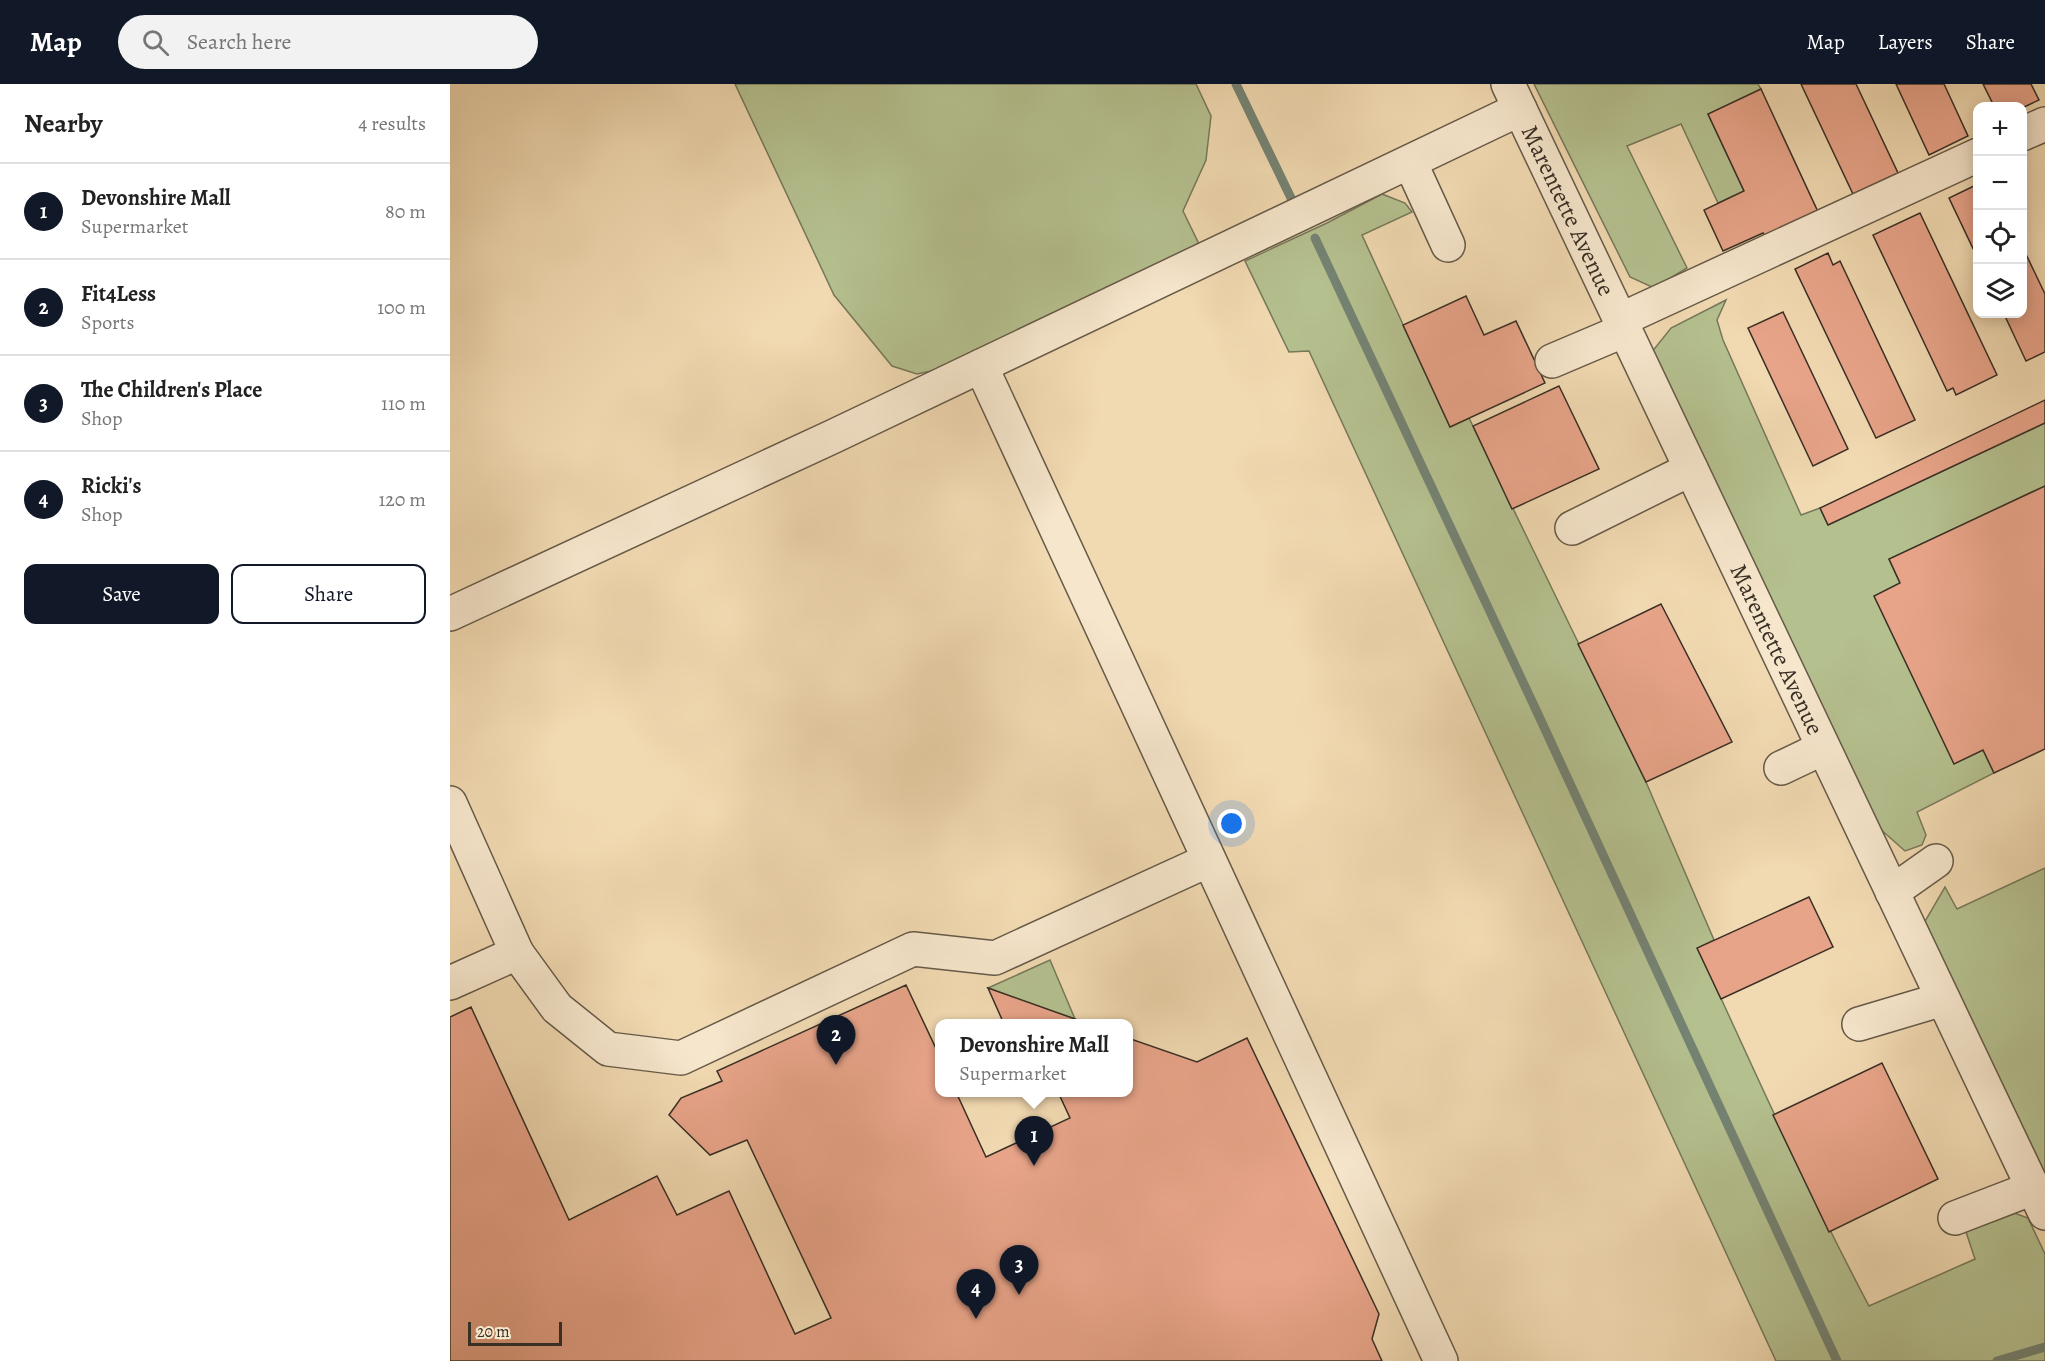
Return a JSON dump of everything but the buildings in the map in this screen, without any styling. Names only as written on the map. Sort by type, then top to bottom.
[{"type":"street","points":[[450,614],[981,366],[1410,162],[1514,97]]},
{"type":"street","name":"Marentette Avenue","points":[[1514,97],[2039,1201]]},
{"type":"street","points":[[2027,132],[2045,124]]},
{"type":"street","points":[[1552,361],[1622,325],[1975,156]]},
{"type":"street","points":[[1410,162],[1448,245]]},
{"type":"street","points":[[981,366],[1441,1361]]},
{"type":"street","points":[[1572,528],[1691,469]]},
{"type":"street","points":[[1781,768],[1823,747]]},
{"type":"street","points":[[450,803],[517,953],[557,1008],[608,1049],[681,1058],[913,949],[995,958],[1209,860]]},
{"type":"street","points":[[1892,892],[1936,861]]},
{"type":"street","points":[[450,983],[517,953]]},
{"type":"street","points":[[1859,1024],[1943,999]]},
{"type":"street","points":[[1954,1218],[2039,1201]]},
{"type":"green space","points":[[735,84],[1196,84],[1211,116],[1206,160],[1183,211],[1199,244],[936,370],[917,374],[892,366],[834,295]]},
{"type":"green space","points":[[1534,84],[1758,84],[1761,89],[1708,114],[1744,191],[1718,203],[1681,124],[1627,146],[1687,268],[1654,288],[1630,277]]},
{"type":"green space","points":[[1382,194],[1405,203],[1412,212],[1362,235],[1450,427],[1469,418],[1646,782],[1714,940],[1698,948],[1802,1173],[1869,1306],[1975,1259],[1965,1229],[2009,1211],[2028,1218],[2045,1254],[2045,1361],[1776,1361],[1309,351],[1289,352],[1245,261],[1327,223]]},
{"type":"green space","points":[[1726,300],[1717,320],[1723,340],[1801,515],[1820,508],[1828,525],[2045,423],[2045,486],[1889,559],[1900,583],[1875,596],[1954,763],[1983,750],[1994,773],[1917,812],[1926,835],[1922,845],[1905,851],[1878,827],[1651,353],[1671,328]]},
{"type":"green space","points":[[2045,868],[2045,1176],[1924,923],[1945,887],[1957,909]]},
{"type":"green space","points":[[1050,960],[1075,1019],[988,988]]},
{"type":"waterway","points":[[1236,84],[1291,198]]},
{"type":"waterway","points":[[1315,238],[1837,1361]]},
{"type":"waterway","points":[[1997,1361],[2045,1347]]},
{"type":"place","name":"Fit4Less","points":[[836,1065]]},
{"type":"place","name":"Devonshire Mall","points":[[1034,1166]]},
{"type":"place","name":"The Children's Place","points":[[1019,1295]]},
{"type":"place","name":"Ricki's","points":[[976,1319]]}]
